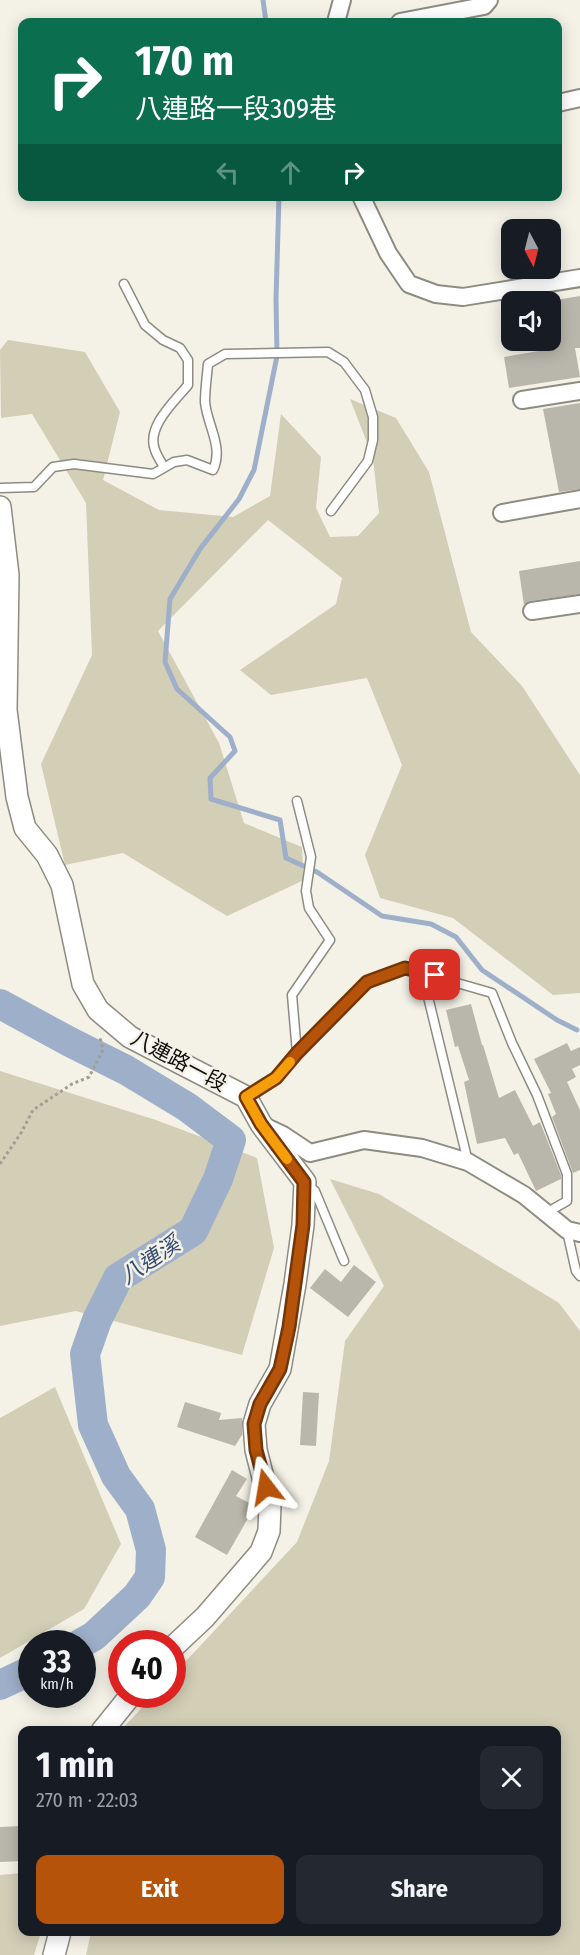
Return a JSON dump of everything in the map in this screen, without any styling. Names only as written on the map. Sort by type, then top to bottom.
[{"type":"street","points":[[337,18],[342,0]]},
{"type":"street","points":[[421,18],[484,6],[489,0]]},
{"type":"street","points":[[562,102],[580,98]]},
{"type":"street","points":[[363,201],[388,253],[409,284],[436,294],[463,297],[580,278]]},
{"type":"street","points":[[522,400],[580,391]]},
{"type":"street","points":[[502,513],[580,500]]},
{"type":"street","name":"八連路一段","points":[[0,507],[8,575],[6,710],[18,797],[25,828],[46,855],[62,885],[83,984],[98,1010],[130,1036],[246,1097],[261,1124],[304,1182]]},
{"type":"street","points":[[532,611],[580,604]]},
{"type":"street","points":[[261,1124],[310,1153],[364,1140],[422,1148],[468,1162],[524,1195],[574,1232]]},
{"type":"street","points":[[186,1635],[205,1617],[261,1552],[269,1531],[270,1505],[256,1450],[254,1424],[260,1404],[280,1369],[289,1327],[301,1237],[304,1182]]},
{"type":"street","points":[[106,1726],[120,1708]]},
{"type":"street","points":[[54,1955],[59,1936]]},
{"type":"lane","points":[[124,284],[145,325],[163,340],[180,348],[188,360],[188,385],[166,411],[153,432],[154,449],[164,467]]},
{"type":"lane","points":[[0,488],[34,487],[53,467],[74,464],[153,474],[174,462],[187,460],[213,470],[218,461],[215,436],[205,403],[208,364],[225,354],[328,352],[344,362],[365,390],[373,417],[373,440],[368,461],[331,511]]},
{"type":"lane","points":[[297,801],[311,857],[306,891],[309,908],[330,940],[292,995],[297,1053]]},
{"type":"lane","points":[[246,1097],[276,1078],[297,1053],[367,982],[405,968],[492,993],[512,1043],[537,1095],[567,1174],[567,1201],[546,1213]]},
{"type":"lane","points":[[422,972],[468,1162]]},
{"type":"lane","points":[[304,1182],[315,1191],[344,1261]]},
{"type":"lane","points":[[574,1232],[576,1271],[580,1276]]},
{"type":"path","points":[[0,1164],[33,1110],[72,1084],[89,1077],[103,1050]]},
{"type":"shaded area","points":[[8,340],[85,352],[120,412],[103,480],[159,510],[233,517],[270,496],[281,414],[321,457],[316,508],[330,537],[358,536],[379,513],[373,458],[350,399],[396,418],[429,472],[471,632],[522,686],[580,775],[580,993],[553,995],[453,918],[380,898],[365,855],[402,765],[367,678],[271,695],[240,670],[336,604],[342,578],[268,520],[158,631],[219,743],[244,823],[302,847],[304,880],[227,916],[123,853],[65,865],[41,764],[92,655],[86,503],[32,414],[1,418],[0,350]]},
{"type":"shaded area","points":[[0,1071],[156,1120],[257,1158],[274,1248],[242,1355],[76,1311],[0,1326]]},
{"type":"shaded area","points":[[330,1179],[379,1194],[559,1303],[580,1331],[580,1955],[86,1955],[90,1936],[561,1936],[561,1726],[125,1726],[142,1708],[186,1708],[186,1661],[297,1542],[329,1461],[345,1341],[384,1286]]},
{"type":"shaded area","points":[[55,1387],[121,1544],[84,1609],[48,1630],[18,1630],[18,1648],[0,1658],[0,1418]]},
{"type":"shaded area","points":[[18,1873],[18,1936],[40,1936],[34,1955],[0,1955],[0,1875]]},
{"type":"building","points":[[580,296],[580,348],[575,348],[580,377],[509,388],[504,357],[538,351],[561,351],[561,299]]},
{"type":"building","points":[[580,403],[580,489],[559,492],[543,409]]},
{"type":"building","points":[[580,561],[580,594],[530,601],[524,605],[519,571]]},
{"type":"building","points":[[471,1004],[499,1098],[515,1090],[533,1126],[540,1122],[561,1175],[561,1179],[536,1191],[518,1153],[514,1155],[505,1138],[477,1144],[464,1082],[469,1080],[458,1046],[455,1047],[446,1010]]},
{"type":"building","points":[[567,1043],[571,1051],[580,1047],[580,1065],[572,1069],[576,1077],[567,1082],[580,1110],[580,1170],[573,1173],[552,1117],[556,1114],[548,1094],[551,1093],[534,1059]]},
{"type":"building","points":[[354,1265],[376,1282],[348,1317],[310,1288],[325,1269],[341,1282]]},
{"type":"building","points":[[303,1392],[319,1393],[316,1446],[300,1445]]},
{"type":"building","points":[[185,1402],[221,1413],[219,1420],[242,1418],[242,1435],[235,1446],[177,1427]]},
{"type":"building","points":[[232,1470],[247,1479],[236,1496],[255,1506],[227,1555],[195,1537]]},
{"type":"building","points":[[18,1826],[18,1861],[0,1862],[0,1827]]},
{"type":"waterway","points":[[263,0],[265,18]]},
{"type":"waterway","points":[[279,201],[277,356],[254,470],[239,499],[200,549],[170,599],[165,662],[177,689],[230,737],[235,751],[210,778],[211,799],[280,820],[286,858],[317,872],[382,916],[431,924],[456,937],[482,970],[557,1020],[577,1030]]},
{"type":"waterway","name":"八連溪","points":[[0,1004],[126,1070],[187,1107],[231,1140],[218,1179],[193,1231],[118,1278],[97,1320],[85,1354],[93,1425],[116,1476],[140,1509],[151,1550],[150,1577],[137,1596],[96,1634]]},
{"type":"waterway","name":"八連溪","points":[[0,1685],[18,1677]]},
{"type":"slow traffic","points":[[287,1159],[261,1124],[246,1097],[276,1078],[290,1062]]},
{"type":"route","points":[[266,1487],[256,1450],[254,1424],[260,1404],[280,1369],[289,1327],[303,1225],[304,1182],[261,1124],[246,1097],[276,1078],[297,1053],[367,982],[405,968],[435,975]]}]
